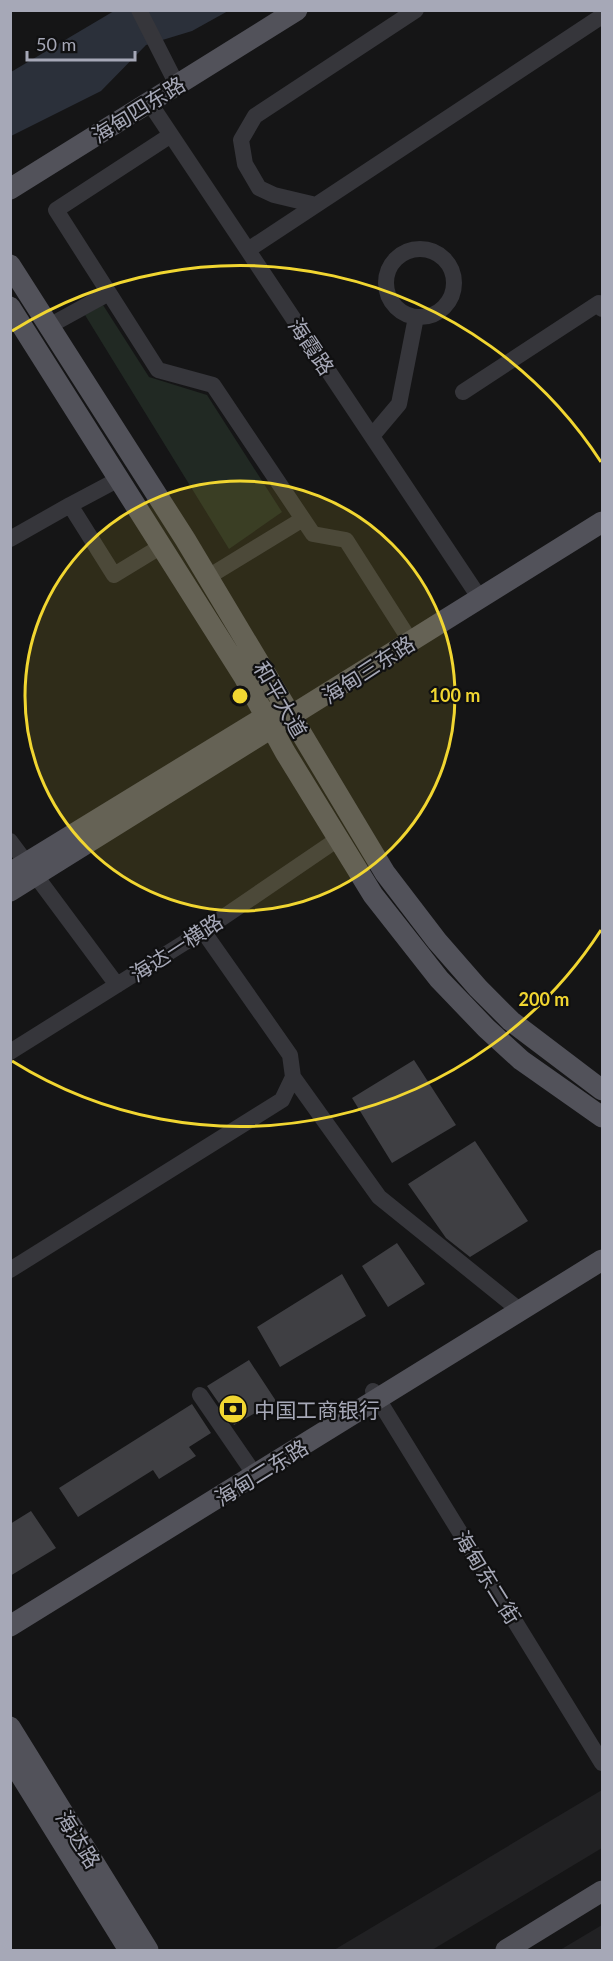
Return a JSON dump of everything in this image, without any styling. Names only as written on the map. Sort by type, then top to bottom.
[{"type":"main road","name":"海甸四东路","points":[[10,174],[277,10]]},
{"type":"main road","name":"海甸四东路","points":[[10,189],[297,10]]},
{"type":"main road","name":"和平大道","points":[[10,265],[208,577],[385,873],[437,941],[511,1021],[603,1090]]},
{"type":"main road","name":"和平大道","points":[[10,307],[244,677],[269,723],[373,895],[461,1004],[521,1060],[603,1117]]},
{"type":"main road","points":[[10,891],[24,870],[269,723],[406,634],[603,513]]},
{"type":"main road","name":"海甸三东路","points":[[287,711],[603,522]]},
{"type":"main road","name":"海甸二东路","points":[[378,1393],[513,1305],[603,1250]]},
{"type":"main road","name":"海甸二东路","points":[[10,1626],[378,1393],[603,1260]]},
{"type":"main road","name":"海甸二东路","points":[[10,1615],[252,1471]]},
{"type":"main road","name":"海达路","points":[[10,1728],[148,1950]]},
{"type":"main road","name":"海达路","points":[[10,1758],[129,1950]]},
{"type":"main road","points":[[506,1950],[603,1891]]},
{"type":"main road","points":[[524,1950],[603,1901]]},
{"type":"street","points":[[139,10],[172,75]]},
{"type":"street","points":[[316,205],[274,195],[259,188],[245,164],[241,140],[255,116],[416,10]]},
{"type":"street","points":[[248,250],[603,16]]},
{"type":"street","name":"海霞路","points":[[149,102],[475,591]]},
{"type":"street","points":[[171,135],[56,210],[158,370],[213,385],[313,534],[346,540],[406,634]]},
{"type":"street","points":[[423,249],[443,258],[449,266],[454,287],[445,306],[437,313],[416,317],[395,307],[388,297],[386,286],[392,264],[411,250],[423,249]]},
{"type":"street","points":[[49,326],[109,293]]},
{"type":"street","points":[[463,392],[599,303],[603,309]]},
{"type":"street","points":[[372,436],[399,404],[416,317]]},
{"type":"street","points":[[10,539],[119,479]]},
{"type":"street","points":[[70,504],[114,575],[160,547]]},
{"type":"street","points":[[208,577],[303,519]]},
{"type":"street","name":"海达一横路","points":[[10,1052],[203,931],[338,839]]},
{"type":"street","points":[[10,841],[24,870],[117,985]]},
{"type":"street","points":[[203,931],[290,1055],[293,1077],[379,1197],[513,1305]]},
{"type":"street","points":[[10,1270],[282,1100],[293,1077]]},
{"type":"street","name":"海甸东二街","points":[[378,1393],[603,1751]]},
{"type":"street","name":"海甸东二街","points":[[378,1393],[603,1763]]},
{"type":"street","points":[[200,1395],[252,1471]]},
{"type":"shaded area","points":[[114,11],[228,11],[192,31],[146,45],[101,91],[11,136],[11,72]]},
{"type":"shaded area","points":[[103,305],[149,377],[207,395],[282,512],[229,549],[85,315]]},
{"type":"shaded area","points":[[602,1790],[602,1848],[432,1950],[334,1950]]},
{"type":"shaded area","points":[[602,1925],[602,1950],[560,1950]]},
{"type":"building","points":[[414,1060],[456,1125],[392,1163],[352,1098]]},
{"type":"building","points":[[475,1141],[528,1221],[470,1257],[446,1238],[408,1184]]},
{"type":"building","points":[[397,1243],[425,1284],[388,1307],[362,1266]]},
{"type":"building","points":[[342,1274],[366,1316],[280,1367],[257,1327]]},
{"type":"building","points":[[249,1360],[276,1401],[234,1425],[207,1386]]},
{"type":"building","points":[[192,1404],[211,1433],[189,1447],[196,1456],[159,1479],[153,1470],[78,1517],[59,1488]]},
{"type":"building","points":[[31,1511],[56,1548],[10,1576],[10,1524]]},
{"type":"place","name":"中国工商银行","points":[[233,1409]]}]
